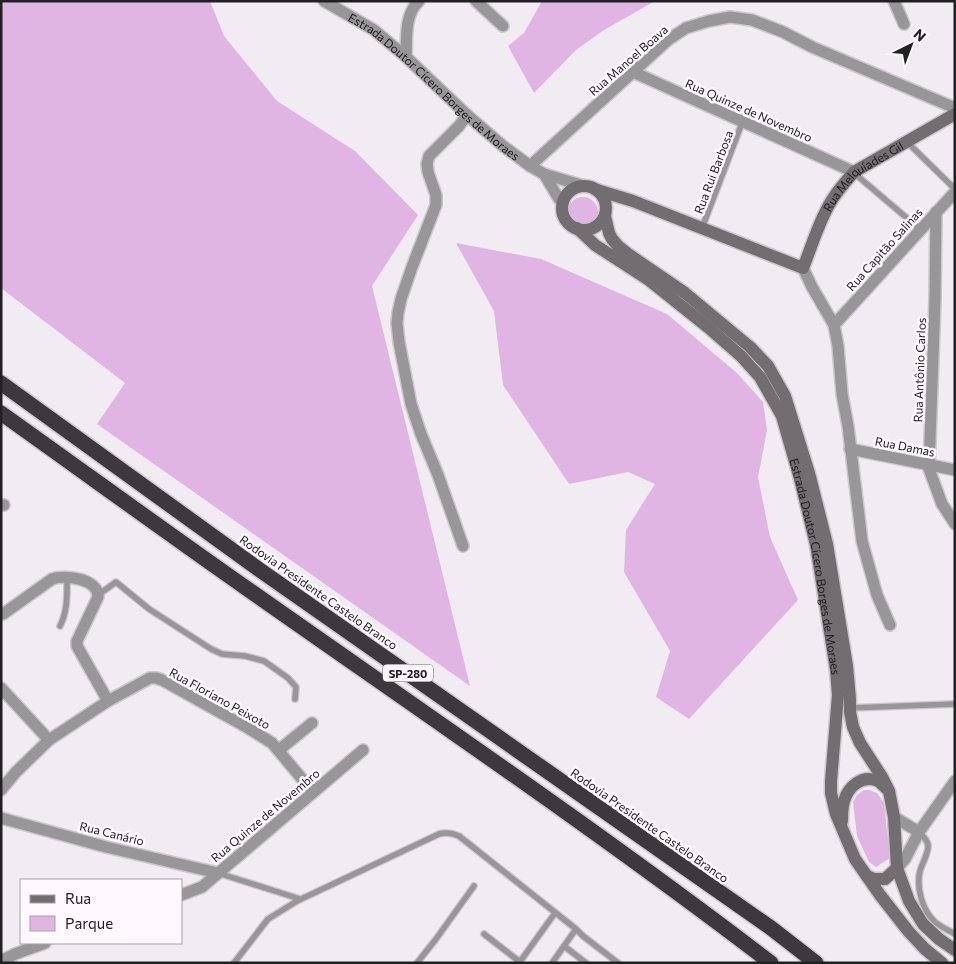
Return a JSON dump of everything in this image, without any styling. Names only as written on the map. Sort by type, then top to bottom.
[{"type":"highway","name":"Rodovia Presidente Castelo Branco","points":[[1,383],[257,568],[771,928],[816,963]]},
{"type":"highway","name":"SP-280","points":[[1,413],[248,590],[681,895],[771,963]]},
{"type":"street","name":"Estrada Doutor Cícero Borges de Moraes","points":[[324,1],[374,30],[406,57],[467,115],[530,166],[544,174],[584,186]]},
{"type":"street","points":[[406,57],[409,20],[411,12],[419,1]]},
{"type":"street","points":[[476,1],[503,26]]},
{"type":"street","points":[[894,1],[904,24]]},
{"type":"street","name":"Rua Manoel Boava","points":[[530,166],[668,40],[686,28],[730,17],[752,20],[782,32],[812,47],[955,108]]},
{"type":"street","name":"Rua Quinze de Novembro","points":[[633,72],[742,123],[854,172]]},
{"type":"street","name":"Rua Melquíades Gil","points":[[803,268],[821,221],[832,200],[854,172],[955,114]]},
{"type":"street","points":[[463,546],[411,404],[403,367],[397,323],[401,300],[412,267],[436,206],[436,195],[428,172],[429,156],[459,126],[467,115]]},
{"type":"street","name":"Estrada Doutor Cícero Borges de Moraes","points":[[544,174],[559,199],[564,201]]},
{"type":"street","points":[[597,190],[602,195],[606,207],[605,215],[601,222],[590,229],[584,230],[571,225],[566,220],[562,207],[567,195],[577,187],[591,187],[633,201],[803,268],[834,325],[862,542],[877,595],[890,625]]},
{"type":"street","name":"Rua Capitão Salinas","points":[[834,325],[955,190]]},
{"type":"street","points":[[605,215],[633,201]]},
{"type":"street","name":"Rua Antônio Carlos","points":[[936,212],[936,300],[929,469],[942,504],[955,524]]},
{"type":"street","name":"Estrada Doutor Cícero Borges de Moraes","points":[[605,215],[609,233],[618,246],[685,293],[736,336],[763,359],[780,384],[809,473],[827,544],[847,666],[853,727],[889,790],[894,817],[897,868],[909,901],[923,924],[939,939],[955,950]]},
{"type":"street","name":"Estrada Doutor Cícero Borges de Moraes","points":[[577,228],[595,245],[649,280],[741,356],[760,377],[782,416],[816,545],[836,670],[838,695],[831,781],[833,803],[855,859],[909,932],[942,963]]},
{"type":"street","name":"Rua Damas","points":[[850,449],[955,470]]},
{"type":"street","points":[[1,790],[16,772],[49,740],[108,701],[77,646],[77,641],[98,595],[95,587],[67,577],[58,576],[3,614]]},
{"type":"street","name":"Rua Floriano Peixoto","points":[[108,701],[150,678],[162,680],[272,743],[313,792]]},
{"type":"street","points":[[1,688],[49,740]]},
{"type":"street","points":[[279,750],[312,723]]},
{"type":"street","name":"Rua Quinze de Novembro","points":[[182,895],[202,887],[364,750]]},
{"type":"street","points":[[842,826],[843,804],[853,784],[858,781],[877,781],[889,790]]},
{"type":"street","points":[[867,876],[874,879],[885,879],[897,868],[905,859],[919,832],[955,781]]},
{"type":"street","points":[[894,817],[919,832]]},
{"type":"street","name":"Rua Canário","points":[[1,818],[106,847],[218,873]]},
{"type":"street","points":[[1,961],[41,944]]},
{"type":"lane","name":"Rua Rui Barbosa","points":[[701,228],[742,123]]},
{"type":"lane","points":[[906,141],[955,190]]},
{"type":"lane","points":[[854,172],[921,230]]},
{"type":"lane","points":[[60,626],[65,617],[67,577]]},
{"type":"lane","points":[[98,595],[116,582],[149,609],[211,649],[222,654],[245,656],[264,662],[288,678],[296,687],[295,699]]},
{"type":"lane","points":[[850,708],[955,704]]},
{"type":"lane","points":[[234,963],[268,919],[276,912],[300,899],[446,832],[459,836],[618,963]]},
{"type":"lane","points":[[919,832],[925,837],[928,844],[919,874],[923,904],[934,921],[955,934]]},
{"type":"lane","points":[[218,873],[300,899]]},
{"type":"lane","points":[[417,963],[474,886]]},
{"type":"lane","points":[[484,934],[520,962],[555,912]]},
{"type":"lane","points":[[552,963],[576,929]]},
{"type":"lane","points":[[564,946],[586,963]]},
{"type":"green space","points":[[1,1],[210,1],[224,36],[277,101],[355,151],[418,215],[372,286],[470,686],[97,424],[125,383],[1,288]]},
{"type":"green space","points":[[542,1],[655,1],[604,30],[576,50],[534,93],[508,46],[524,33]]},
{"type":"green space","points":[[583,197],[593,202],[598,212],[593,222],[583,227],[573,222],[568,212],[573,202]]},
{"type":"green space","points":[[456,243],[541,259],[667,314],[737,373],[763,402],[767,430],[758,477],[770,537],[798,600],[689,719],[656,697],[670,651],[624,572],[626,530],[655,484],[628,472],[569,484],[503,385],[494,311]]},
{"type":"green space","points":[[864,790],[877,793],[884,803],[890,858],[876,867],[869,862],[857,836],[853,802],[857,795]]}]
